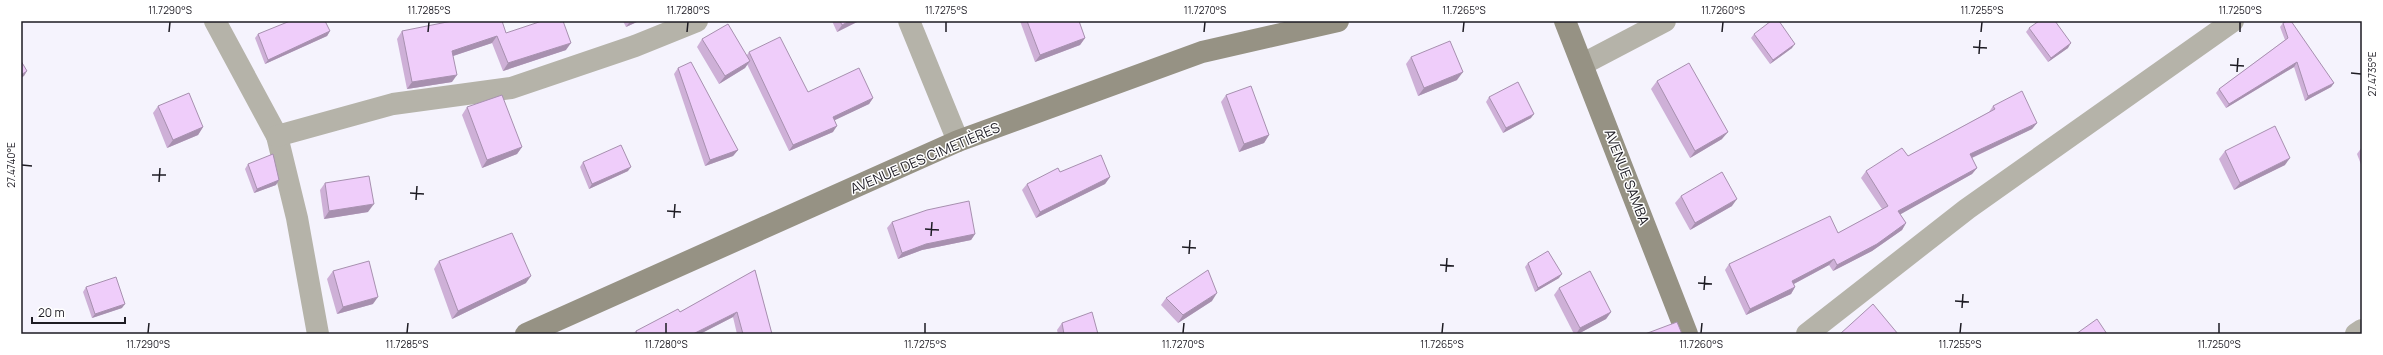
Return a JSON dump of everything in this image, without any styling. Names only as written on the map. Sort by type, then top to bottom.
[{"type":"street","points":[[215,21],[277,136],[296,218],[318,334]]},
{"type":"street","points":[[277,136],[393,104],[511,88],[635,46],[697,21]]},
{"type":"street","points":[[909,21],[958,141]]},
{"type":"street","name":"AVENUE DES CIMETIÈRES","points":[[526,334],[958,141],[1202,52],[1338,21]]},
{"type":"street","name":"AVENUE SAMBA","points":[[1565,21],[1687,334]]},
{"type":"street","points":[[1583,64],[1665,21]]},
{"type":"street","points":[[1807,334],[1967,209],[2233,21]]},
{"type":"street","points":[[2356,334],[2362,330]]},
{"type":"building","points":[[290,21],[325,21],[330,31],[268,60],[258,34]]},
{"type":"building","points":[[452,21],[502,21],[506,33],[542,21],[563,21],[571,43],[508,63],[497,36],[452,51],[457,75],[412,82],[402,31]]},
{"type":"building","points":[[840,21],[850,21],[842,25]]},
{"type":"building","points":[[1027,21],[1079,21],[1085,38],[1040,55]]},
{"type":"building","points":[[1771,21],[1779,21],[1795,44],[1773,60],[1754,34]]},
{"type":"building","points":[[2039,21],[2055,21],[2071,43],[2051,58],[2029,28]]},
{"type":"building","points":[[2291,21],[2334,83],[2308,96],[2297,62],[2229,104],[2219,89],[2288,38],[2283,23]]},
{"type":"building","points":[[728,24],[750,61],[725,76],[702,39]]},
{"type":"building","points":[[780,37],[808,92],[859,68],[873,98],[833,117],[837,126],[793,145],[749,52]]},
{"type":"building","points":[[1450,41],[1463,72],[1424,88],[1411,57]]},
{"type":"building","points":[[21,61],[27,71],[21,75]]},
{"type":"building","points":[[691,62],[738,150],[710,160],[678,68]]},
{"type":"building","points":[[1689,63],[1728,132],[1695,151],[1657,81]]},
{"type":"building","points":[[1518,82],[1534,114],[1506,128],[1489,97]]},
{"type":"building","points":[[1251,86],[1269,135],[1244,144],[1226,95]]},
{"type":"building","points":[[2022,91],[2037,123],[1970,154],[1977,168],[1898,211],[1906,223],[1877,244],[1837,265],[1834,259],[1792,281],[1795,287],[1750,309],[1729,264],[1830,216],[1838,233],[1888,206],[1866,171],[1902,148],[1908,156],[1995,109],[1993,106]]},
{"type":"building","points":[[189,93],[203,127],[173,140],[158,106]]},
{"type":"building","points":[[502,95],[522,147],[487,160],[467,107]]},
{"type":"building","points":[[2275,126],[2290,158],[2240,183],[2225,151]]},
{"type":"building","points":[[621,145],[631,167],[592,184],[583,162]]},
{"type":"building","points":[[273,154],[279,180],[257,189],[248,164]]},
{"type":"building","points":[[1101,155],[1110,177],[1040,212],[1027,184],[1058,168],[1060,172]]},
{"type":"building","points":[[1722,172],[1737,199],[1695,223],[1681,196]]},
{"type":"building","points":[[369,176],[374,204],[329,211],[325,183]]},
{"type":"building","points":[[969,201],[975,234],[926,244],[902,253],[892,222],[927,210]]},
{"type":"building","points":[[512,233],[531,276],[458,311],[439,261]]},
{"type":"building","points":[[1548,251],[1562,274],[1538,288],[1528,263]]},
{"type":"building","points":[[369,261],[378,297],[343,307],[333,271]]},
{"type":"building","points":[[755,270],[772,334],[743,334],[737,312],[693,334],[637,334],[636,331],[678,309],[680,312]]},
{"type":"building","points":[[1208,270],[1217,293],[1183,315],[1166,298]]},
{"type":"building","points":[[1590,271],[1611,312],[1580,328],[1559,288]]},
{"type":"building","points":[[116,277],[125,304],[95,314],[86,287]]},
{"type":"building","points":[[1873,304],[1898,334],[1840,334]]},
{"type":"building","points":[[1092,312],[1098,334],[1064,334],[1062,323]]},
{"type":"building","points":[[2097,319],[2107,334],[2076,334]]},
{"type":"building","points":[[1677,322],[1682,334],[1645,334]]}]
